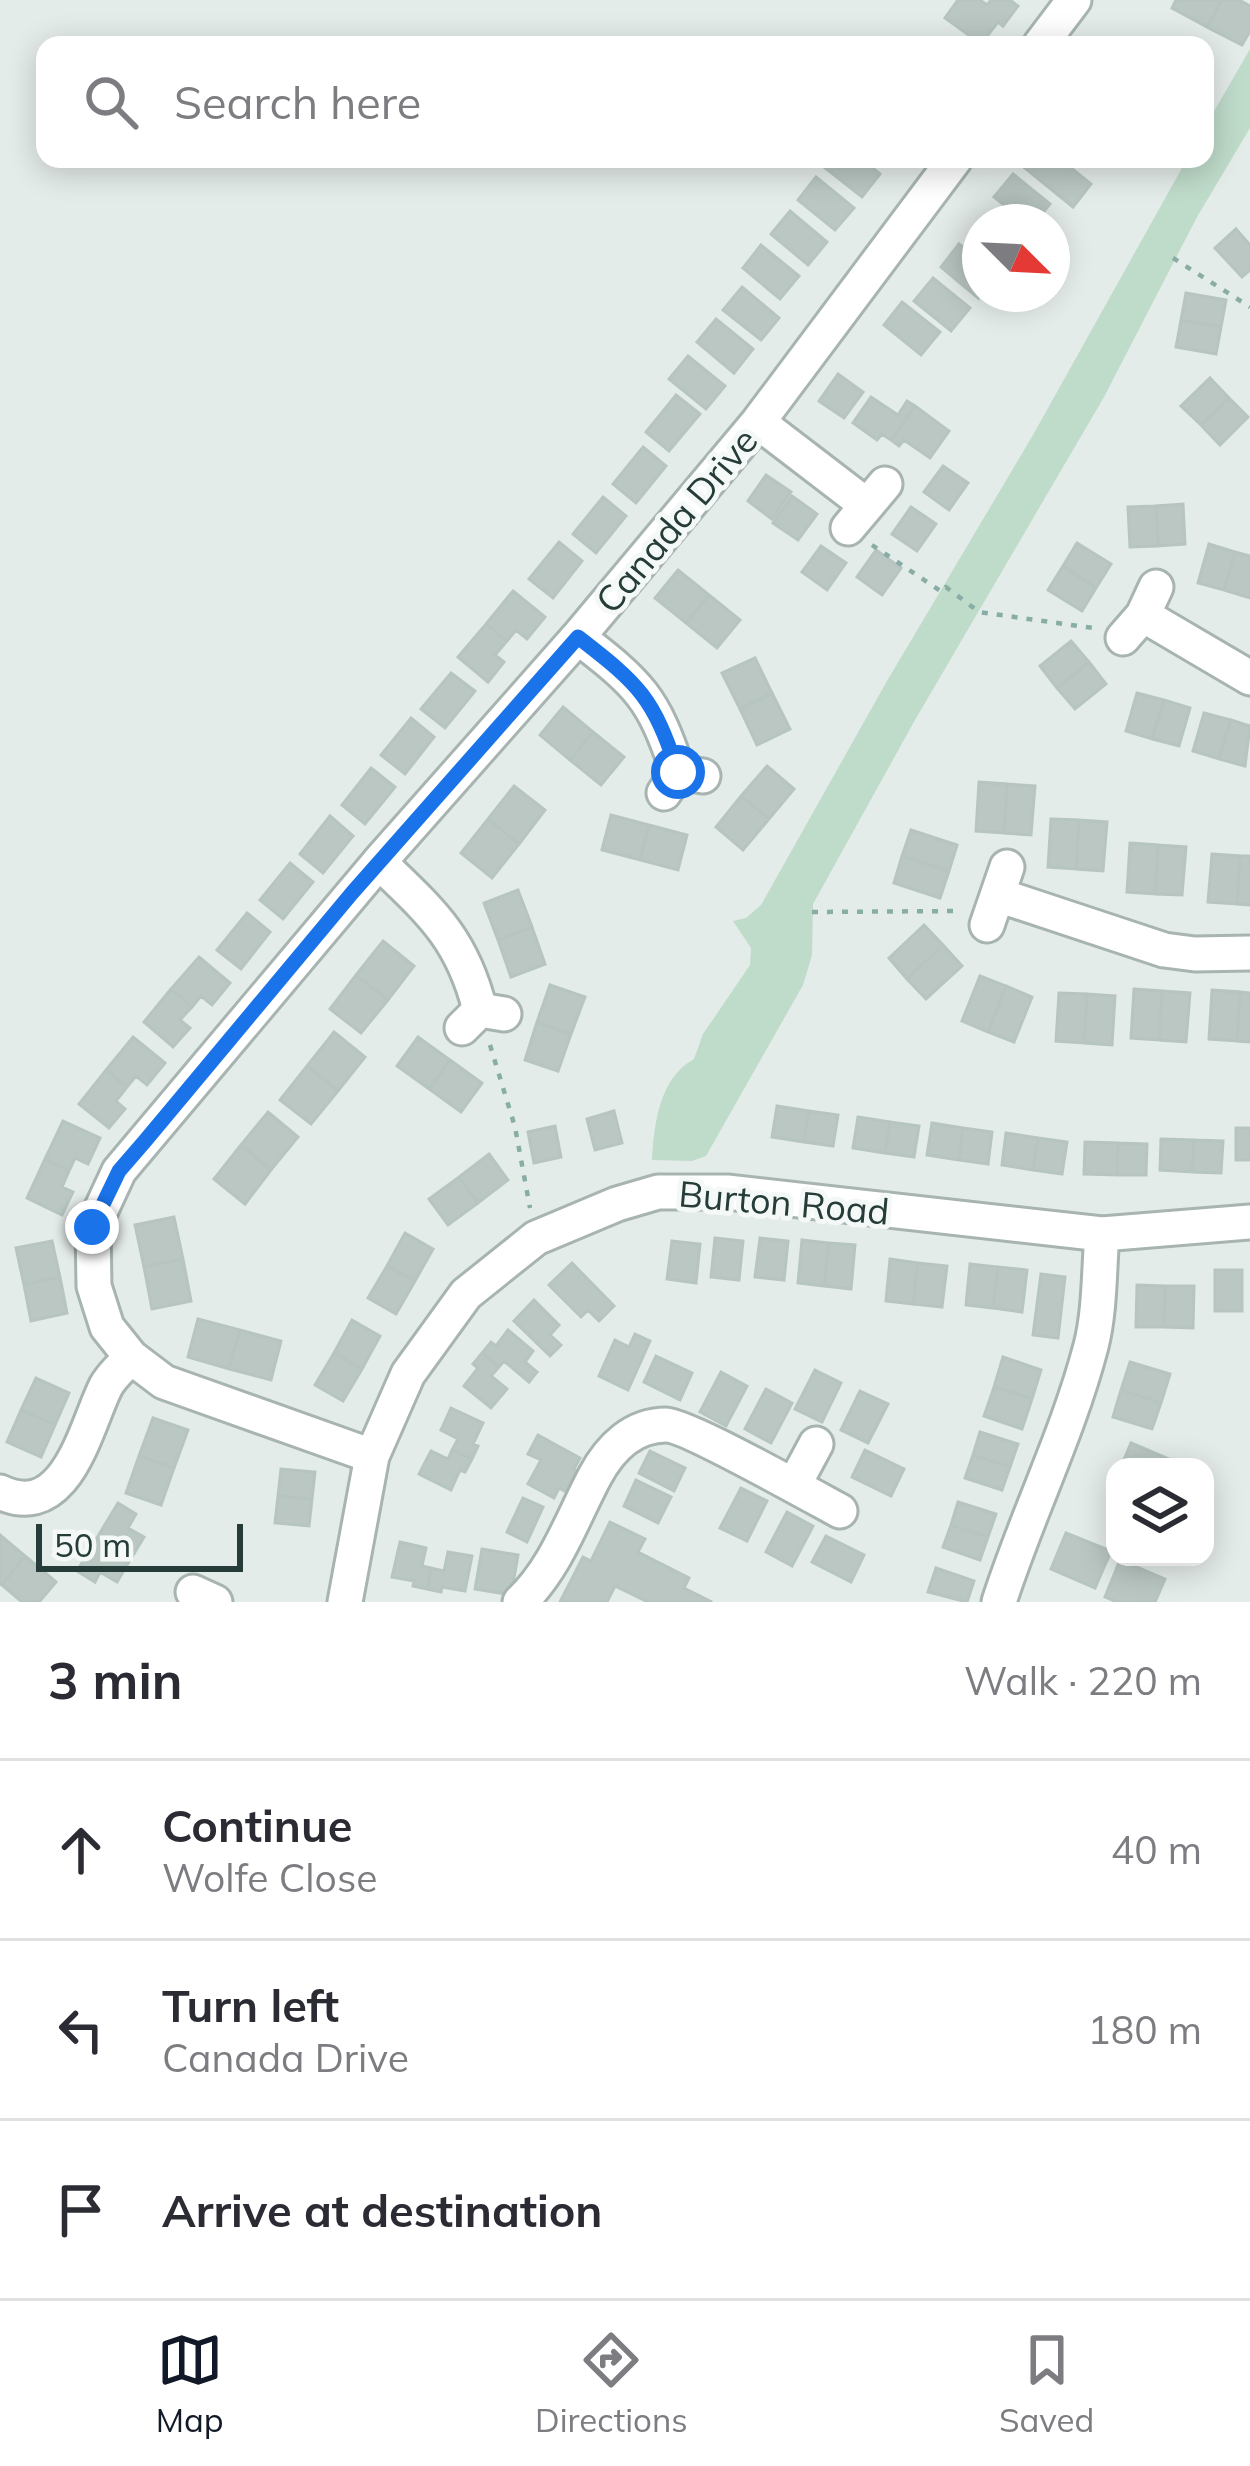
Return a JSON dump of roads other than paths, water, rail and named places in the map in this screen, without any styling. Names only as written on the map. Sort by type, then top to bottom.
[{"type":"street","points":[[1047,36],[1074,0]]},
{"type":"street","name":"Canada Drive","points":[[371,1456],[164,1382],[131,1357],[107,1327],[94,1286],[92,1227],[119,1171],[758,422],[948,168]]},
{"type":"street","points":[[758,422],[866,505]]},
{"type":"street","points":[[1138,618],[1250,678]]},
{"type":"street","points":[[578,637],[634,680],[661,721],[682,781]]},
{"type":"street","points":[[379,862],[436,917],[469,968],[482,1018]]},
{"type":"street","points":[[996,900],[1163,950],[1250,953]]},
{"type":"street","name":"Burton Road","points":[[345,1602],[371,1456],[408,1374],[466,1294],[536,1238],[616,1204],[658,1192],[728,1192],[1102,1234],[1250,1222]]},
{"type":"street","points":[[999,1602],[1018,1542],[1056,1457],[1093,1341],[1102,1234]]},
{"type":"street","points":[[0,1492],[11,1497],[37,1495],[58,1483],[79,1457],[108,1382],[131,1357]]},
{"type":"street","points":[[520,1602],[573,1526],[597,1472],[626,1435],[669,1425],[840,1511]]},
{"type":"street","points":[[794,1486],[816,1444]]}]
